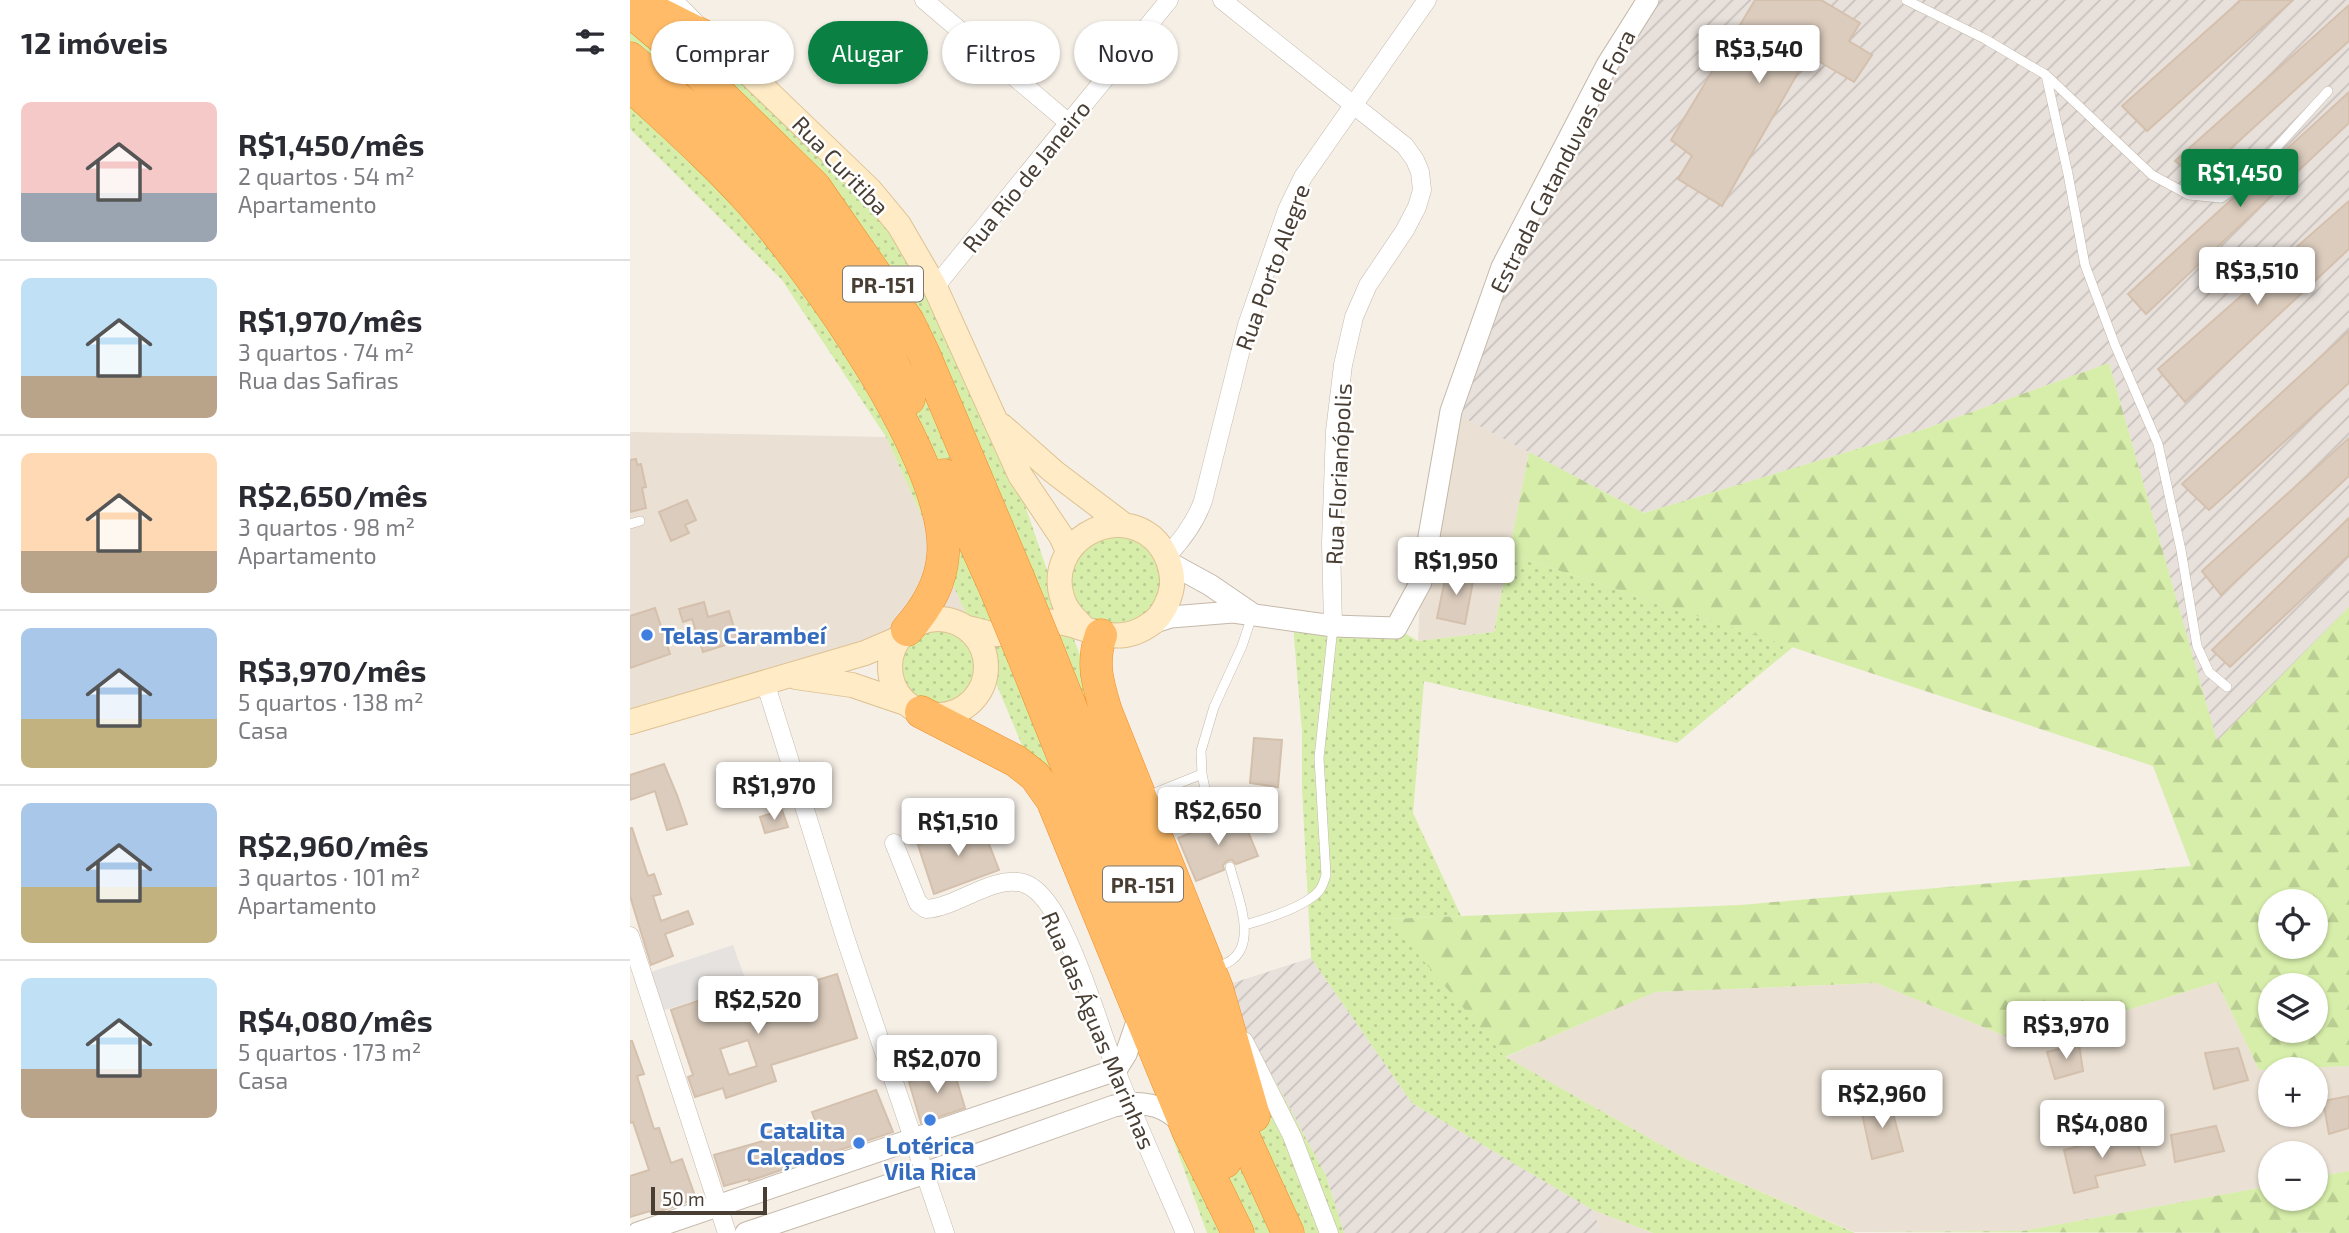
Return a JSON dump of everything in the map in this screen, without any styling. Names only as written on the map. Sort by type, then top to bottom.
[{"type":"highway","points":[[632,0],[674,21]]},
{"type":"highway","name":"PR-151","points":[[630,11],[667,42],[815,187],[908,321],[925,354],[1007,584]]},
{"type":"highway","name":"PR-151","points":[[630,58],[759,167],[792,206],[875,324],[1034,641],[1238,1124],[1287,1233]]},
{"type":"highway","points":[[630,85],[750,201],[814,280],[855,342],[911,441],[937,506],[943,534],[943,554],[940,574],[933,592],[903,634]]},
{"type":"highway","points":[[1092,631],[1096,681],[1106,711],[1213,978],[1257,1127],[1293,1233]]},
{"type":"highway","name":"PR-151","points":[[1034,641],[1254,1233]]},
{"type":"highway","points":[[914,708],[1016,761],[1035,776],[1052,800],[1188,1131],[1238,1233]]},
{"type":"main road","name":"Rua Curitiba","points":[[760,84],[870,190],[899,225],[934,287],[1020,475],[1068,551]]},
{"type":"main road","points":[[996,420],[1054,472],[1124,525]]},
{"type":"main road","points":[[630,722],[882,648],[922,622],[939,619],[968,628],[1034,641],[1092,631],[1128,636],[1141,631],[1156,620],[1167,605],[1172,587],[1168,559],[1154,539],[1140,530],[1124,525],[1108,525],[1092,530],[1078,539],[1062,564],[1034,641]]},
{"type":"main road","points":[[1059,577],[1061,596],[1069,613],[1092,631]]},
{"type":"main road","points":[[968,628],[977,638],[986,658],[985,679]]},
{"type":"main road","points":[[903,634],[892,656],[891,678],[900,696],[914,708]]},
{"type":"main road","points":[[792,676],[852,685],[936,715],[962,709],[975,698],[985,679],[999,634]]},
{"type":"street","points":[[924,0],[1070,124]]},
{"type":"street","name":"Rua Rio de Janeiro","points":[[934,287],[1169,0]]},
{"type":"street","points":[[1222,0],[1354,103]]},
{"type":"street","name":"Rua Porto Alegre","points":[[1168,559],[1196,520],[1203,500],[1247,325],[1287,210],[1303,177],[1427,0]]},
{"type":"street","name":"Estrada Catanduvas de Fora","points":[[1141,631],[1171,617],[1233,612],[1334,626],[1396,628],[1421,582],[1451,411],[1502,267],[1607,65],[1648,0]]},
{"type":"street","points":[[678,2],[696,21]]},
{"type":"street","name":"Rua Florianópolis","points":[[1334,626],[1331,543],[1335,430],[1343,365],[1354,317],[1368,285],[1405,229],[1417,207],[1422,190],[1415,160],[1405,146],[1354,103]]},
{"type":"street","points":[[1168,559],[1253,614]]},
{"type":"street","points":[[765,681],[845,937],[945,1233]]},
{"type":"street","name":"Rua das Águas Marinhas","points":[[894,843],[918,903],[926,909],[941,908],[993,884],[1022,883],[1037,891],[1055,915],[1129,1103],[1185,1233]]},
{"type":"street","points":[[630,936],[727,1233]]},
{"type":"street","points":[[1213,978],[1292,1136],[1329,1233]]},
{"type":"street","points":[[638,1233],[1116,1070],[1126,1054],[1140,1013]]},
{"type":"street","points":[[746,1233],[1114,1106],[1145,1102],[1178,1118],[1188,1131]]},
{"type":"lane","points":[[1906,0],[1985,39],[2046,75],[2152,175],[2189,195],[2221,198],[2245,182],[2328,91]]},
{"type":"lane","points":[[2046,75],[2085,265],[2115,345],[2158,444],[2181,550],[2197,646],[2209,672],[2227,687]]},
{"type":"lane","points":[[630,524],[640,522]]},
{"type":"lane","points":[[1212,824],[1202,774],[1201,751],[1214,707],[1242,646],[1253,614]]},
{"type":"lane","points":[[1245,925],[1286,912],[1316,894],[1326,875],[1319,758],[1334,626]]},
{"type":"lane","points":[[1142,799],[1202,774]]},
{"type":"lane","points":[[1213,978],[1223,965],[1233,959],[1245,940],[1245,925],[1230,867]]},
{"type":"shaded area","points":[[1648,0],[2349,0],[2349,607],[2217,742],[2109,363],[1927,428],[1644,513],[1451,411],[1502,267]]},
{"type":"shaded area","points":[[1451,411],[1529,452],[1494,632],[1418,641],[1421,582]]},
{"type":"shaded area","points":[[630,432],[886,437],[977,638],[765,682],[630,722]]},
{"type":"shaded area","points":[[733,945],[747,984],[662,1011],[651,972]]},
{"type":"shaded area","points":[[1311,958],[1412,1103],[1593,1210],[1601,1233],[1344,1233],[1326,1176],[1273,1077],[1217,988]]},
{"type":"shaded area","points":[[2217,982],[2258,1068],[2258,1127],[2328,1127],[2328,1067],[2349,1066],[2349,1171],[2328,1175],[2328,1141],[2258,1141],[2258,1188],[2023,1231],[1854,1232],[1688,1160],[1506,1057],[1654,992],[1876,983],[2022,1043]]},
{"type":"shaded area","points":[[1593,1210],[1653,1233],[1601,1233]]},
{"type":"green space","points":[[630,0],[673,0],[695,21],[651,21],[651,84],[760,84],[870,190],[996,420],[1046,567],[1080,655],[1117,643],[1107,666],[1217,988],[1273,1077],[1326,1176],[1344,1233],[1207,1233],[1134,1031],[1035,776],[977,638],[886,437],[782,280],[630,129]]},
{"type":"green space","points":[[2109,363],[2217,741],[2349,607],[2349,1066],[2328,1067],[2328,1057],[2258,1057],[2258,1068],[2217,982],[2022,1043],[1876,983],[1655,992],[1505,1057],[1388,919],[1740,905],[2191,866],[2153,766],[1509,554],[1529,452],[1644,513],[1927,428]]},
{"type":"green space","points":[[1143,533],[1169,590],[1141,631],[1084,625],[1064,563],[1086,535]]},
{"type":"green space","points":[[1509,554],[1793,647],[1677,743],[1424,681],[1413,813],[1461,916],[1389,919],[1506,1057],[1688,1160],[1855,1233],[1653,1233],[1593,1210],[1412,1103],[1311,958],[1302,790],[1302,732],[1293,625],[1396,628],[1418,641],[1494,632]]},
{"type":"green space","points":[[939,621],[965,630],[981,650],[984,662],[983,674],[972,696],[951,711],[902,694],[895,668],[895,656],[905,637],[914,630]]},
{"type":"green space","points":[[2349,1171],[2349,1233],[1854,1232],[2023,1231],[2258,1188],[2258,1211],[2328,1211],[2328,1175]]},
{"type":"building","points":[[1755,0],[1821,0],[1860,23],[1849,41],[1872,55],[1854,82],[1808,55],[1722,206],[1678,179],[1692,156],[1671,140]]},
{"type":"building","points":[[2241,0],[2293,0],[2147,131],[2122,106]]},
{"type":"building","points":[[2349,5],[2349,41],[2197,179],[2175,161]]},
{"type":"building","points":[[2349,92],[2349,123],[2146,314],[2128,294],[2231,200],[2250,187],[2276,159]]},
{"type":"building","points":[[2349,201],[2349,249],[2185,402],[2158,369]]},
{"type":"building","points":[[2349,331],[2349,383],[2209,510],[2182,484]]},
{"type":"building","points":[[2349,438],[2349,476],[2221,595],[2202,571]]},
{"type":"building","points":[[636,459],[637,465],[641,464],[646,487],[642,488],[646,508],[630,512],[630,460]]},
{"type":"building","points":[[687,500],[696,520],[685,525],[689,533],[671,541],[659,512]]},
{"type":"building","points":[[2349,518],[2349,555],[2230,667],[2212,650]]},
{"type":"building","points":[[1447,570],[1474,576],[1465,624],[1437,618]]},
{"type":"building","points":[[704,602],[708,617],[729,611],[738,641],[703,652],[692,619],[683,622],[679,609]]},
{"type":"building","name":"Telas Carambeí","points":[[655,608],[670,654],[630,668],[630,616]]},
{"type":"building","points":[[1254,738],[1282,740],[1278,787],[1250,783]]},
{"type":"building","points":[[664,764],[687,824],[667,830],[655,791],[630,800],[630,775]]},
{"type":"building","points":[[782,810],[788,827],[765,833],[760,817]]},
{"type":"building","points":[[1240,812],[1258,856],[1236,864],[1232,860],[1227,861],[1223,865],[1224,870],[1196,881],[1178,838],[1206,827],[1214,831],[1219,821]]},
{"type":"building","points":[[980,821],[999,870],[934,894],[918,845]]},
{"type":"building","points":[[630,828],[648,876],[654,874],[661,894],[653,896],[661,921],[688,911],[693,924],[665,934],[673,956],[651,965],[630,896]]},
{"type":"building","points":[[837,974],[857,1038],[771,1065],[776,1081],[726,1098],[723,1088],[695,1097],[688,1077],[693,1075],[671,1010],[740,987],[754,1027],[803,1012],[795,987]],"holes":[[[748,1040],[757,1066],[729,1075],[720,1049]]]},
{"type":"building","points":[[630,1041],[644,1074],[637,1076],[654,1129],[659,1128],[671,1163],[682,1159],[696,1199],[652,1214],[650,1211],[630,1217],[630,1176],[649,1170],[633,1122],[630,1123]]},
{"type":"building","points":[[2079,1044],[2083,1071],[2055,1079],[2047,1052]]},
{"type":"building","points":[[2238,1048],[2248,1080],[2214,1089],[2205,1053]]},
{"type":"building","points":[[953,1068],[965,1108],[921,1123],[909,1082]]},
{"type":"building","points":[[876,1090],[893,1132],[749,1181],[724,1186],[714,1155],[770,1139],[768,1132],[792,1123],[796,1135],[818,1128],[812,1112]]},
{"type":"building","points":[[2349,1096],[2349,1128],[2329,1134],[2328,1100]]},
{"type":"building","points":[[1889,1098],[1903,1151],[1872,1159],[1861,1109]]},
{"type":"building","points":[[2216,1126],[2224,1151],[2175,1162],[2171,1135]]},
{"type":"building","points":[[2134,1132],[2145,1165],[2095,1176],[2098,1187],[2074,1193],[2064,1150]]},
{"type":"place","name":"Telas Carambeí","points":[[647,635]]},
{"type":"place","name":"Lotérica Vila Rica","points":[[930,1120]]},
{"type":"place","name":"Catalita Calçados","points":[[859,1143]]}]
